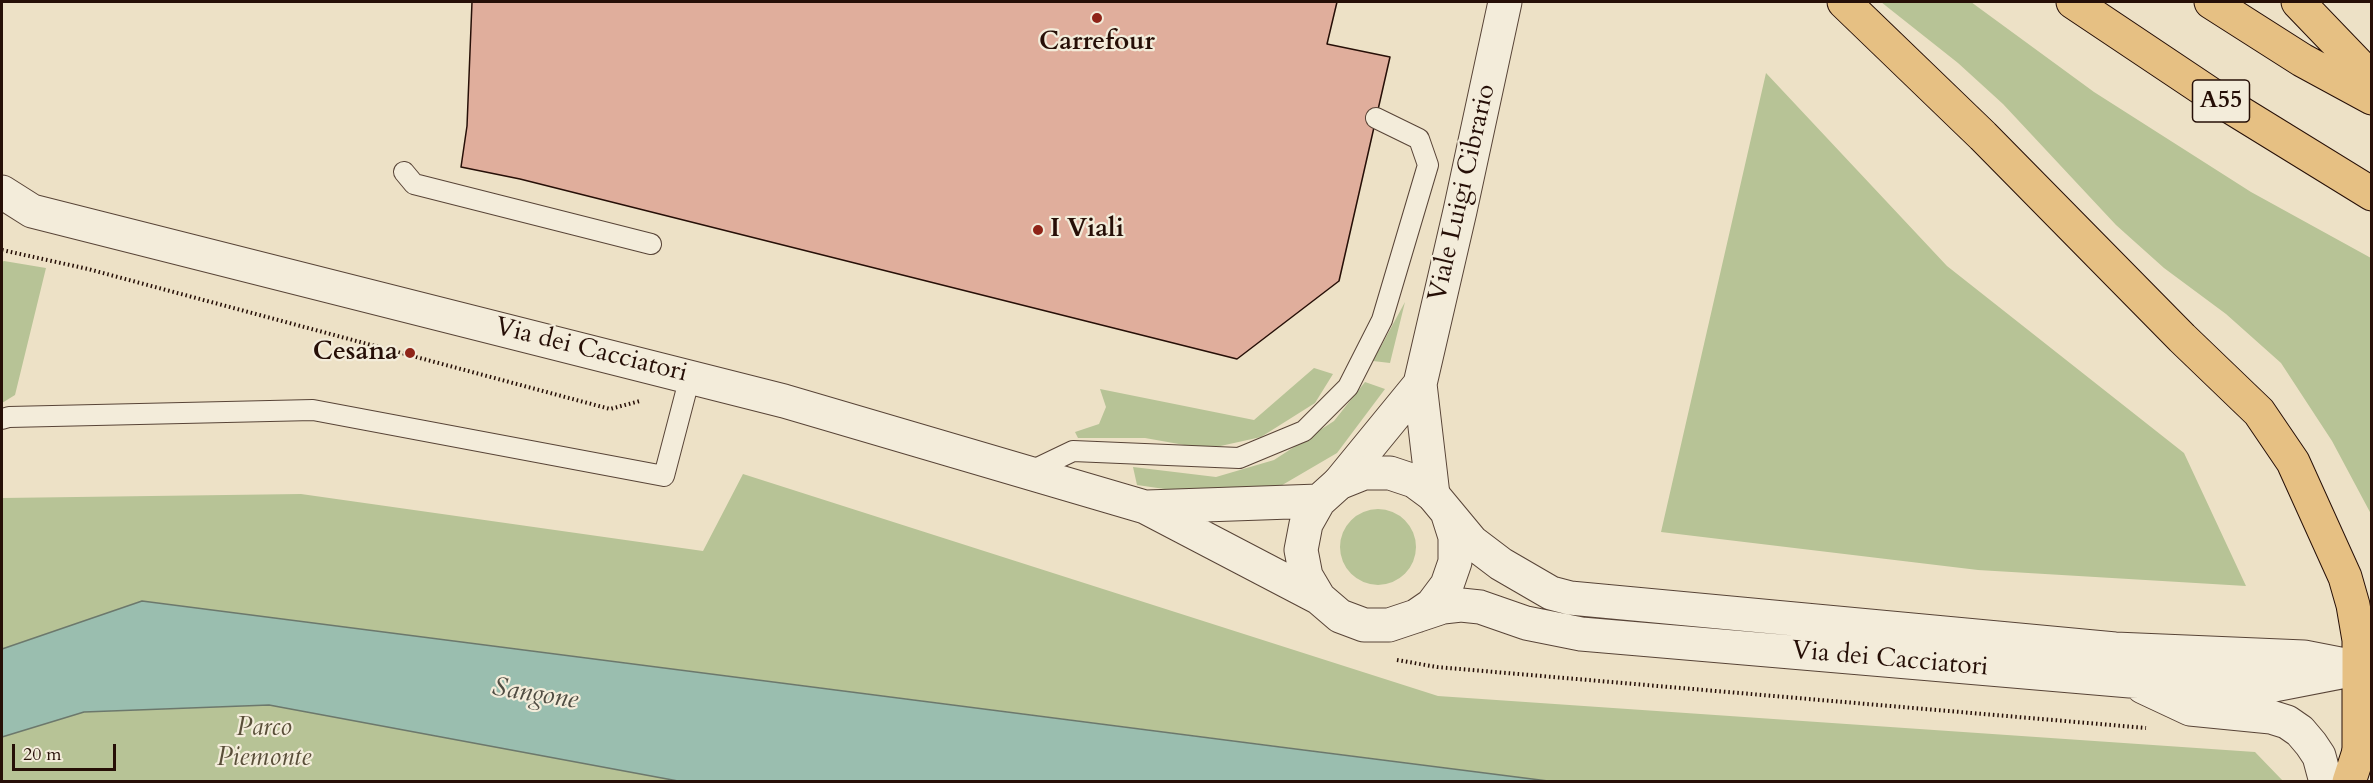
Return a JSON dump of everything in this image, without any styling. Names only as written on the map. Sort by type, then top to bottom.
[{"type":"main road","points":[[1844,2],[1983,136],[2173,330],[2259,412],[2293,462],[2345,577],[2366,659],[2354,767]]},
{"type":"main road","name":"A55","points":[[2073,2],[2212,95],[2372,194]]},
{"type":"main road","points":[[2211,2],[2302,60],[2372,98]]},
{"type":"main road","points":[[2298,2],[2372,79]]},
{"type":"main road","points":[[2354,767],[2372,715]]},
{"type":"street","name":"Viale Luigi Cibrario","points":[[1420,384],[1505,2]]},
{"type":"street","name":"Via dei Cacciatori","points":[[2,192],[32,211],[691,383],[784,401],[1145,507],[1319,598],[1340,616],[1364,625],[1389,625],[1443,607],[1470,606],[1496,612],[1526,623],[1581,634],[2130,681],[2274,685],[2366,659]]},
{"type":"street","points":[[2,220],[32,211]]},
{"type":"street","points":[[1329,492],[1420,384]]},
{"type":"street","points":[[1420,384],[1441,505]]},
{"type":"street","name":"Via dei Cacciatori","points":[[1145,507],[1329,492],[1364,473],[1390,473],[1414,481],[1441,505],[1472,542],[1501,564],[1542,588],[1570,598],[2115,649],[2366,659]]},
{"type":"street","name":"Via dei Cacciatori","points":[[1319,598],[1306,576],[1301,550],[1306,524],[1329,492]]},
{"type":"street","name":"Via dei Cacciatori","points":[[1412,618],[1432,604],[1447,585],[1455,562],[1455,537],[1441,505]]},
{"type":"street","points":[[2130,681],[2190,709],[2271,717],[2287,722],[2300,731],[2319,756],[2326,782]]},
{"type":"lane","points":[[1027,473],[1073,451],[1239,458],[1304,431],[1348,387],[1382,320],[1428,165],[1419,139],[1376,118]]},
{"type":"lane","points":[[404,172],[414,184],[651,244]]},
{"type":"lane","points":[[2,419],[313,410],[664,476],[691,383]]},
{"type":"path","points":[[2,250],[88,269],[610,409],[691,383]]},
{"type":"green space","points":[[1881,2],[1971,2],[2094,92],[2251,192],[2371,258],[2371,514],[2332,441],[2281,363],[2226,314],[2164,268],[2116,225],[2003,104],[1958,63]]},
{"type":"green space","points":[[1766,73],[1947,266],[2184,453],[2246,586],[1978,570],[1661,532]]},
{"type":"green space","points":[[2,262],[46,268],[15,395],[2,403]]},
{"type":"green space","points":[[1405,302],[1390,363],[1373,361]]},
{"type":"green space","points":[[1314,368],[1333,374],[1315,403],[1261,437],[1207,449],[1145,438],[1078,438],[1075,432],[1099,424],[1106,407],[1100,389],[1254,420]]},
{"type":"green space","points":[[1365,382],[1385,389],[1337,453],[1272,491],[1220,497],[1137,485],[1133,467],[1216,477],[1274,460],[1334,421]]},
{"type":"green space","points":[[743,474],[1438,696],[2255,752],[2283,781],[1548,781],[142,601],[2,649],[2,498],[301,494],[703,551]]},
{"type":"green space","points":[[1378,509],[1392,512],[1405,520],[1413,533],[1416,547],[1413,561],[1405,574],[1392,582],[1378,585],[1364,582],[1351,574],[1343,561],[1340,547],[1343,533],[1351,520],[1364,512]]},
{"type":"green space","name":"Parco Piemonte","points":[[269,705],[678,781],[2,782],[2,737],[84,712]]},
{"type":"water","name":"Sangone","points":[[142,601],[1548,781],[678,781],[269,705],[84,712],[2,737],[2,649]]},
{"type":"building","name":"I Viali","points":[[472,2],[1337,2],[1327,44],[1390,57],[1339,281],[1237,359],[520,179],[461,167],[467,126]]},
{"type":"place","name":"Carrefour","points":[[1097,18]]},
{"type":"place","name":"I Viali","points":[[1038,230]]},
{"type":"place","name":"Cesana","points":[[410,353]]}]
